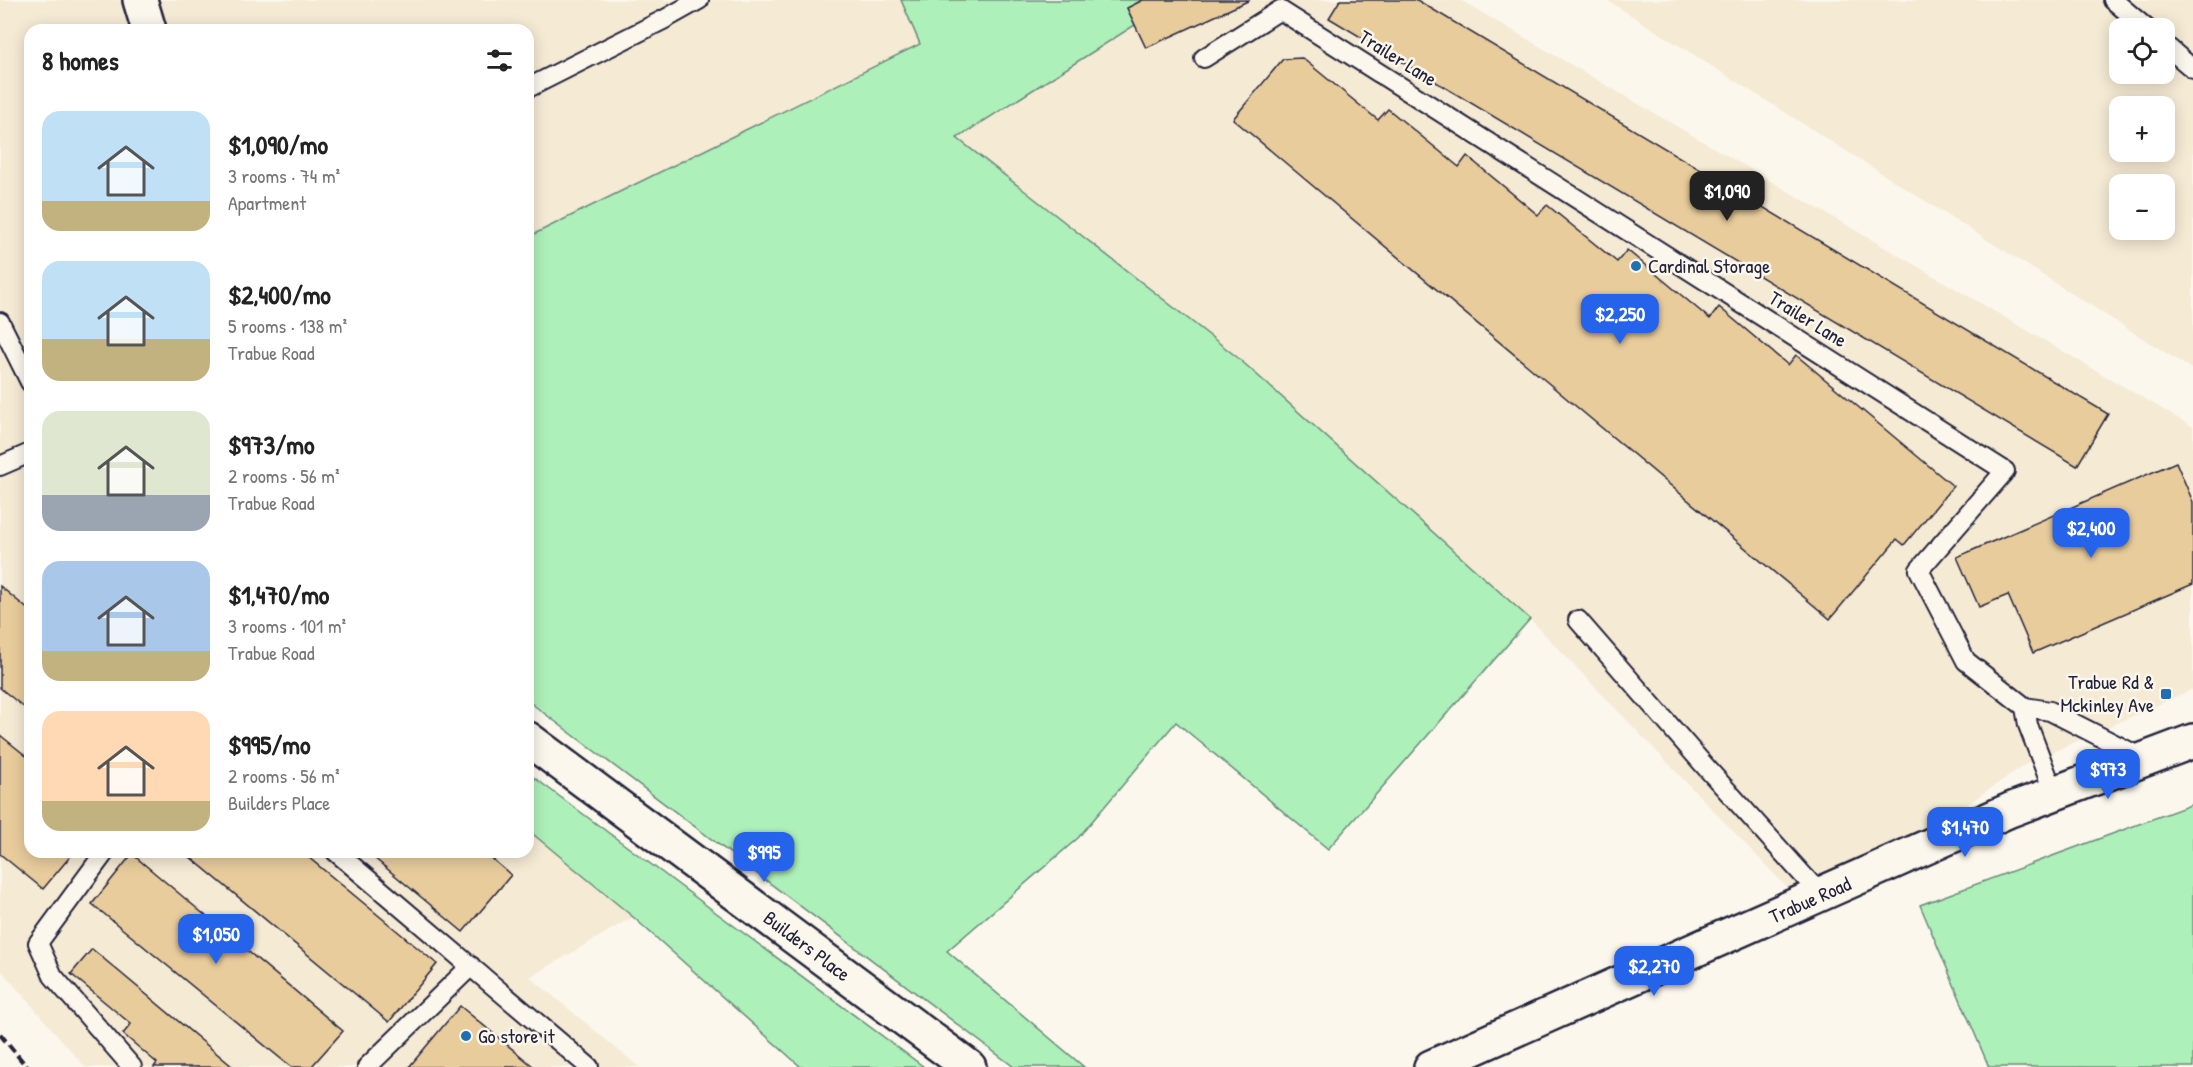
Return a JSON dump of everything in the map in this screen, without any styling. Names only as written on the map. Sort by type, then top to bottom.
[{"type":"main road","points":[[140,0],[147,24]]},
{"type":"main road","name":"Trabue Road","points":[[1431,1067],[2010,810],[2193,741]]},
{"type":"main road","name":"Builders Place","points":[[534,743],[969,1067]]},
{"type":"lane","points":[[534,85],[699,0]]},
{"type":"lane","points":[[2113,0],[2134,18]]},
{"type":"lane","name":"Trailer Lane","points":[[1204,58],[1280,10],[2005,471],[1919,570],[1966,661],[2025,707],[2050,711],[2144,759]]},
{"type":"lane","points":[[2175,53],[2193,69]]},
{"type":"lane","points":[[0,322],[24,370]]},
{"type":"lane","points":[[0,466],[24,456]]},
{"type":"lane","points":[[1578,620],[1821,895]]},
{"type":"lane","points":[[2025,707],[2028,725],[2054,793]]},
{"type":"lane","points":[[101,858],[38,943],[53,976],[132,1067]]},
{"type":"lane","points":[[343,858],[589,1067]]},
{"type":"lane","points":[[367,1067],[471,966]]},
{"type":"shaded area","points":[[0,0],[901,0],[920,44],[534,234],[534,24],[24,24],[24,858],[534,858],[534,835],[633,917],[530,977],[639,1067],[85,1067],[0,969]]},
{"type":"shaded area","points":[[1143,0],[1460,0],[2193,427],[2193,689],[2026,764],[1893,855],[1796,897],[1530,619],[1237,357],[957,137],[1134,25],[1127,8]]},
{"type":"shaded area","points":[[1607,0],[2193,0],[2193,370]]},
{"type":"green space","points":[[901,0],[1143,0],[1127,8],[1135,25],[957,138],[1237,357],[1530,619],[1328,849],[1176,722],[1078,838],[947,951],[1084,1067],[1014,1067],[534,706],[534,234],[920,44]]},
{"type":"green space","points":[[534,777],[924,1067],[801,1067],[633,917],[534,835]]},
{"type":"green space","points":[[2193,804],[2193,1067],[1989,1067],[1920,905]]},
{"type":"building","points":[[1143,0],[1250,0],[1146,48],[1127,8]]},
{"type":"building","points":[[1340,0],[1417,0],[2108,414],[2077,466],[1329,18]]},
{"type":"building","points":[[1302,58],[1378,120],[1388,109],[1459,167],[1467,156],[1538,215],[1547,205],[1617,262],[1627,250],[1710,319],[1719,307],[1788,365],[1796,355],[1953,486],[1904,545],[1897,539],[1830,619],[1233,119],[1283,59]]},
{"type":"building","points":[[2176,462],[2193,502],[2193,584],[2033,653],[2008,595],[1979,607],[1957,557]]},
{"type":"building","points":[[0,586],[24,606],[24,707],[0,688]]},
{"type":"building","points":[[0,735],[24,754],[24,858],[69,858],[43,889],[0,854]]},
{"type":"building","points":[[129,858],[137,858],[343,1031],[311,1067],[291,1067],[92,904]]},
{"type":"building","points":[[191,858],[309,858],[437,964],[389,1022]]},
{"type":"building","points":[[374,858],[491,858],[511,875],[463,932]]},
{"type":"building","points":[[92,949],[233,1067],[154,1067],[157,1063],[123,1034],[131,1024],[71,974]]},
{"type":"building","name":"Go store it","points":[[460,1006],[534,1067],[409,1067]]},
{"type":"railway","points":[[0,1034],[27,1067]]},
{"type":"place","name":"Cardinal Storage","points":[[1636,266]]},
{"type":"place","name":"Trabue Rd & Mckinley Ave","points":[[2166,694]]},
{"type":"place","name":"Go store it","points":[[466,1036]]}]
